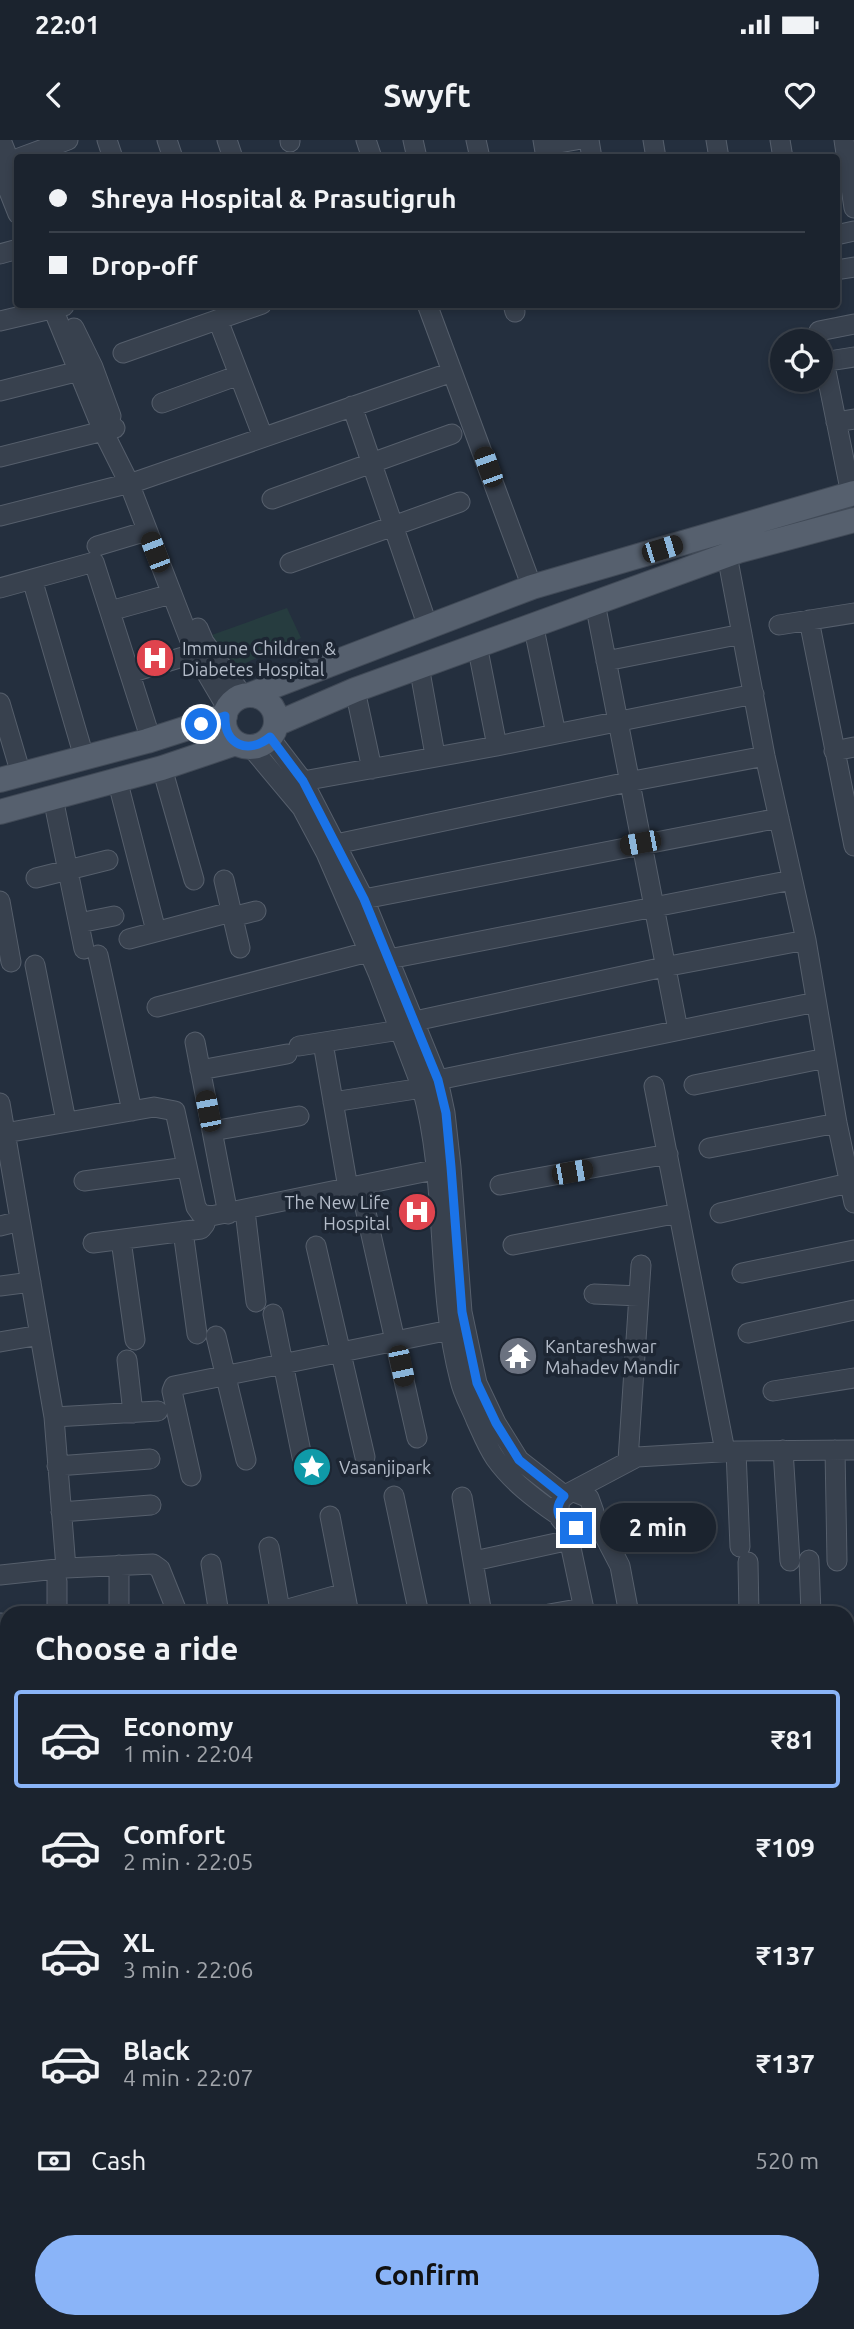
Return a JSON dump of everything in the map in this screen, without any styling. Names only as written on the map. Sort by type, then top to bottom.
[{"type":"main road","points":[[11,777],[149,741],[532,587],[853,493]]},
{"type":"main road","points":[[0,811],[158,769],[258,738],[355,690],[533,624],[727,555],[854,520]]},
{"type":"main road","points":[[261,697],[270,703],[275,713],[258,738],[225,727],[236,704],[261,697]]},
{"type":"street","points":[[1,140],[11,161],[14,184]]},
{"type":"street","points":[[49,153],[68,140]]},
{"type":"street","points":[[844,140],[854,208]]},
{"type":"street","points":[[0,321],[50,308]]},
{"type":"street","points":[[59,308],[109,430],[204,642],[236,704]]},
{"type":"street","points":[[123,353],[251,308]]},
{"type":"street","points":[[428,308],[532,587]]},
{"type":"street","points":[[218,320],[263,437]]},
{"type":"street","points":[[829,329],[854,324]]},
{"type":"street","points":[[853,493],[845,420],[825,364],[854,357]]},
{"type":"street","points":[[0,391],[86,369]]},
{"type":"street","points":[[0,516],[133,482],[452,372]]},
{"type":"street","points":[[162,403],[239,375]]},
{"type":"street","points":[[352,407],[428,627]]},
{"type":"street","points":[[0,457],[109,430]]},
{"type":"street","points":[[272,499],[452,434]]},
{"type":"street","points":[[133,482],[147,531],[196,653],[236,704]]},
{"type":"street","points":[[290,563],[460,502]]},
{"type":"street","points":[[97,546],[147,531]]},
{"type":"street","points":[[720,1213],[853,1195],[848,1147],[837,1123],[806,940],[765,756],[727,555]]},
{"type":"street","points":[[0,588],[94,562],[194,880]]},
{"type":"street","points":[[32,579],[84,757]]},
{"type":"street","points":[[110,611],[171,594]]},
{"type":"street","points":[[595,603],[678,1030]]},
{"type":"street","points":[[779,625],[854,613]]},
{"type":"street","points":[[809,620],[844,749],[854,846]]},
{"type":"street","points":[[533,624],[556,734]]},
{"type":"street","points":[[606,661],[742,634]]},
{"type":"street","points":[[477,645],[497,746]]},
{"type":"street","points":[[130,673],[196,653]]},
{"type":"street","points":[[419,666],[435,755]]},
{"type":"street","points":[[355,690],[372,769]]},
{"type":"street","points":[[303,781],[435,755],[497,746],[754,694]]},
{"type":"street","points":[[0,703],[11,777]]},
{"type":"street","points":[[258,738],[303,781],[364,899],[389,959],[408,1026],[430,1084],[427,1107],[443,1167],[462,1312],[477,1383],[496,1423],[519,1460],[580,1500],[620,1566],[628,1606]]},
{"type":"street","points":[[258,738],[302,808],[326,853],[368,952],[408,1026]]},
{"type":"street","points":[[336,844],[765,756]]},
{"type":"street","points":[[117,779],[156,932]]},
{"type":"street","points":[[53,798],[79,923],[91,952],[132,1111]]},
{"type":"street","points":[[364,899],[779,818]]},
{"type":"street","points":[[36,878],[108,860]]},
{"type":"street","points":[[223,880],[240,948]]},
{"type":"street","points":[[389,959],[792,880]]},
{"type":"street","points":[[0,901],[11,962]]},
{"type":"street","points":[[130,939],[232,914],[256,911]]},
{"type":"street","points":[[79,923],[114,915]]},
{"type":"street","points":[[200,1070],[408,1026],[664,967],[806,940]]},
{"type":"street","points":[[157,1007],[368,952]]},
{"type":"street","points":[[35,965],[66,1121]]},
{"type":"street","points":[[333,1102],[816,1002]]},
{"type":"street","points":[[195,1042],[212,1131],[236,1212],[256,1302]]},
{"type":"street","points":[[323,1043],[333,1102],[395,1341],[417,1438]]},
{"type":"street","points":[[694,1084],[826,1058]]},
{"type":"street","points":[[654,1086],[731,1451],[748,1606]]},
{"type":"street","points":[[0,1103],[5,1164],[20,1222],[54,1417],[61,1512],[61,1575],[58,1606]]},
{"type":"street","points":[[3,1134],[154,1107],[175,1111],[196,1207],[205,1215],[355,1194],[443,1167]]},
{"type":"street","points":[[212,1131],[299,1116]]},
{"type":"street","points":[[709,1148],[837,1123]]},
{"type":"street","points":[[500,1185],[668,1154]]},
{"type":"street","points":[[84,1181],[187,1167]]},
{"type":"street","points":[[443,1167],[450,1330],[460,1382],[488,1448],[523,1489],[565,1527]]},
{"type":"street","points":[[513,1245],[679,1213]]},
{"type":"street","points":[[93,1243],[203,1227],[205,1215]]},
{"type":"street","points":[[0,1226],[20,1222]]},
{"type":"street","points":[[183,1231],[206,1335],[226,1375],[246,1460]]},
{"type":"street","points":[[121,1240],[135,1340]]},
{"type":"street","points":[[316,1246],[365,1457]]},
{"type":"street","points":[[742,1273],[854,1250]]},
{"type":"street","points":[[621,1465],[641,1265]]},
{"type":"street","points":[[0,1286],[31,1282]]},
{"type":"street","points":[[594,1294],[639,1296]]},
{"type":"street","points":[[748,1333],[854,1310]]},
{"type":"street","points":[[273,1314],[302,1457]]},
{"type":"street","points":[[191,1476],[172,1391],[174,1386],[450,1330]]},
{"type":"street","points":[[0,1342],[40,1335]]},
{"type":"street","points":[[127,1360],[133,1412]]},
{"type":"street","points":[[773,1391],[854,1378]]},
{"type":"street","points":[[54,1417],[158,1411]]},
{"type":"street","points":[[783,1450],[809,1606]]},
{"type":"street","points":[[583,1606],[558,1505],[580,1500],[621,1465],[644,1456],[731,1451],[844,1450],[837,1561]]},
{"type":"street","points":[[57,1466],[150,1459]]},
{"type":"street","points":[[394,1496],[417,1606]]},
{"type":"street","points":[[462,1497],[481,1606]]},
{"type":"street","points":[[474,1561],[565,1527],[581,1527],[590,1521],[580,1500]]},
{"type":"street","points":[[61,1512],[151,1505]]},
{"type":"street","points":[[330,1516],[347,1606]]},
{"type":"street","points":[[269,1547],[274,1606]]},
{"type":"street","points":[[211,1564],[218,1606]]},
{"type":"street","points":[[119,1565],[119,1606]]},
{"type":"street","points":[[0,1575],[61,1575],[119,1565],[156,1566],[160,1569],[175,1606]]},
{"type":"street","points":[[297,1606],[345,1593]]},
{"type":"green space","points":[[287,608],[301,638],[228,671],[209,636]]},
{"type":"place","name":"Immune Children & Diabetes Hospital","points":[[155,658]]},
{"type":"place","name":"The New Life Hospital","points":[[417,1212]]},
{"type":"place","name":"Kantareshwar Mahadev Mandir","points":[[518,1356]]},
{"type":"place","name":"Vasanjipark","points":[[312,1467]]},
{"type":"route","points":[[201,724],[225,716],[225,727],[229,736],[243,746],[262,744],[270,737],[303,781],[364,899],[438,1080],[446,1113],[462,1312],[477,1383],[496,1423],[519,1460],[564,1496],[558,1505],[558,1515],[566,1525],[576,1528]]}]
